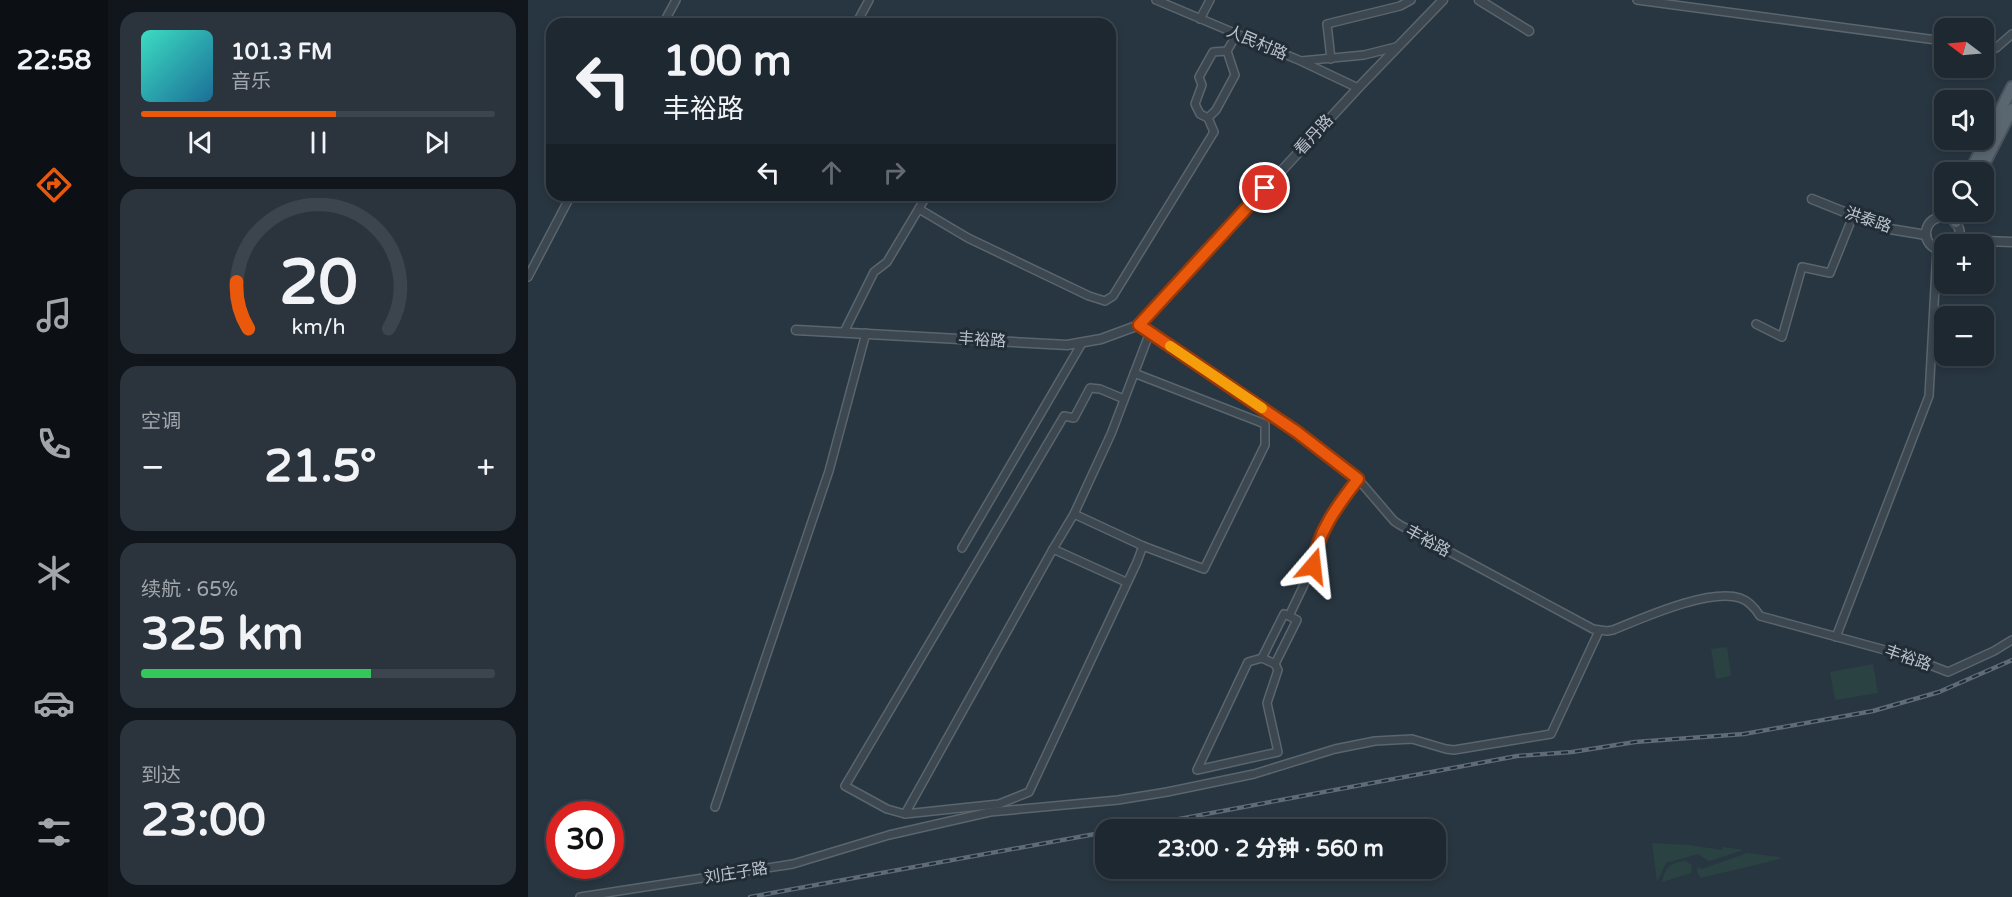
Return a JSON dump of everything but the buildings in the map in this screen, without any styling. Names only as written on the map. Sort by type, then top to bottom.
[{"type":"main road","points":[[1975,162],[2012,87]]},
{"type":"main road","points":[[1985,162],[2012,109]]},
{"type":"street","points":[[666,18],[676,0]]},
{"type":"street","points":[[859,18],[869,0]]},
{"type":"street","name":"人民村路","points":[[1156,0],[1301,61],[1364,55],[1396,47]]},
{"type":"street","points":[[1200,19],[1210,0]]},
{"type":"street","points":[[1331,59],[1327,24],[1400,6],[1411,0]]},
{"type":"street","name":"看丹路","points":[[1139,325],[1396,47],[1443,0]]},
{"type":"street","points":[[1479,0],[1529,31]]},
{"type":"street","points":[[1637,0],[1934,40]]},
{"type":"street","points":[[1208,118],[1216,110],[1235,75],[1227,51],[1237,34]]},
{"type":"street","points":[[1994,48],[2012,34]]},
{"type":"street","points":[[919,209],[968,238],[1089,296],[1105,301],[1113,296],[1214,132],[1208,118],[1200,114],[1195,104],[1202,85],[1199,77],[1213,52],[1227,51]]},
{"type":"street","points":[[1301,61],[1358,88]]},
{"type":"street","name":"洪泰路","points":[[1812,199],[1884,228],[1926,235]]},
{"type":"street","points":[[528,277],[568,201]]},
{"type":"street","points":[[844,332],[874,272],[887,262],[924,201]]},
{"type":"street","points":[[1756,324],[1782,337],[1802,267],[1830,273],[1853,216]]},
{"type":"street","points":[[1934,220],[1929,224],[1926,235],[1930,245],[1934,247]]},
{"type":"street","points":[[1994,242],[2012,242]]},
{"type":"street","points":[[1836,637],[1929,396],[1937,294]]},
{"type":"street","name":"丰裕路","points":[[796,330],[1051,345],[1082,343],[1121,333],[1139,325],[1297,432],[1358,479],[1400,525],[1578,622],[1599,631],[1613,630],[1689,602],[1733,596],[1749,603],[1760,616],[1907,656],[1947,672],[1994,651],[2012,640]]},
{"type":"street","points":[[905,814],[1074,514],[1111,434],[1150,332]]},
{"type":"street","points":[[715,807],[829,471],[866,333]]},
{"type":"street","points":[[962,548],[1082,343]]},
{"type":"street","points":[[1074,514],[1143,546],[1204,569],[1265,445],[1265,424],[1134,373]]},
{"type":"street","points":[[1124,399],[1101,389],[1090,388],[1074,418],[1064,416],[845,786],[887,809],[905,814],[999,804],[1029,792],[1143,546]]},
{"type":"street","points":[[1289,616],[1313,566],[1314,555],[1332,513],[1358,479]]},
{"type":"street","points":[[1053,549],[1126,582]]},
{"type":"street","points":[[1262,658],[1284,614],[1289,616],[1297,620],[1275,664]]},
{"type":"street","name":"刘庄子路","points":[[580,897],[793,864],[889,835],[990,812],[1108,801],[1167,792],[1254,774],[1335,749],[1375,741],[1412,739],[1454,750],[1551,734],[1599,631]]},
{"type":"street","points":[[1262,658],[1275,664],[1278,670],[1267,703],[1278,752],[1197,770],[1248,662],[1262,658]]},
{"type":"green space","points":[[1727,647],[1731,676],[1716,679],[1711,649]]},
{"type":"green space","points":[[1873,664],[1878,693],[1835,700],[1830,672]]},
{"type":"green space","points":[[1652,843],[1744,850],[1709,861],[1698,854],[1666,863],[1657,882]]},
{"type":"green space","points":[[1747,853],[1780,857],[1780,859],[1701,878],[1697,872],[1698,867],[1702,869]]},
{"type":"green space","points":[[1686,861],[1692,865],[1691,873],[1662,882],[1670,866]]},
{"type":"railway","points":[[1179,819],[1517,756],[1572,752],[1635,742],[1744,734],[1873,711],[1939,692],[2012,660]]},
{"type":"railway","points":[[750,897],[1095,834]]},
{"type":"slow traffic","points":[[1170,346],[1262,408]]},
{"type":"route","points":[[1265,188],[1139,325],[1297,432],[1358,479],[1332,513],[1314,555],[1313,566]]}]
